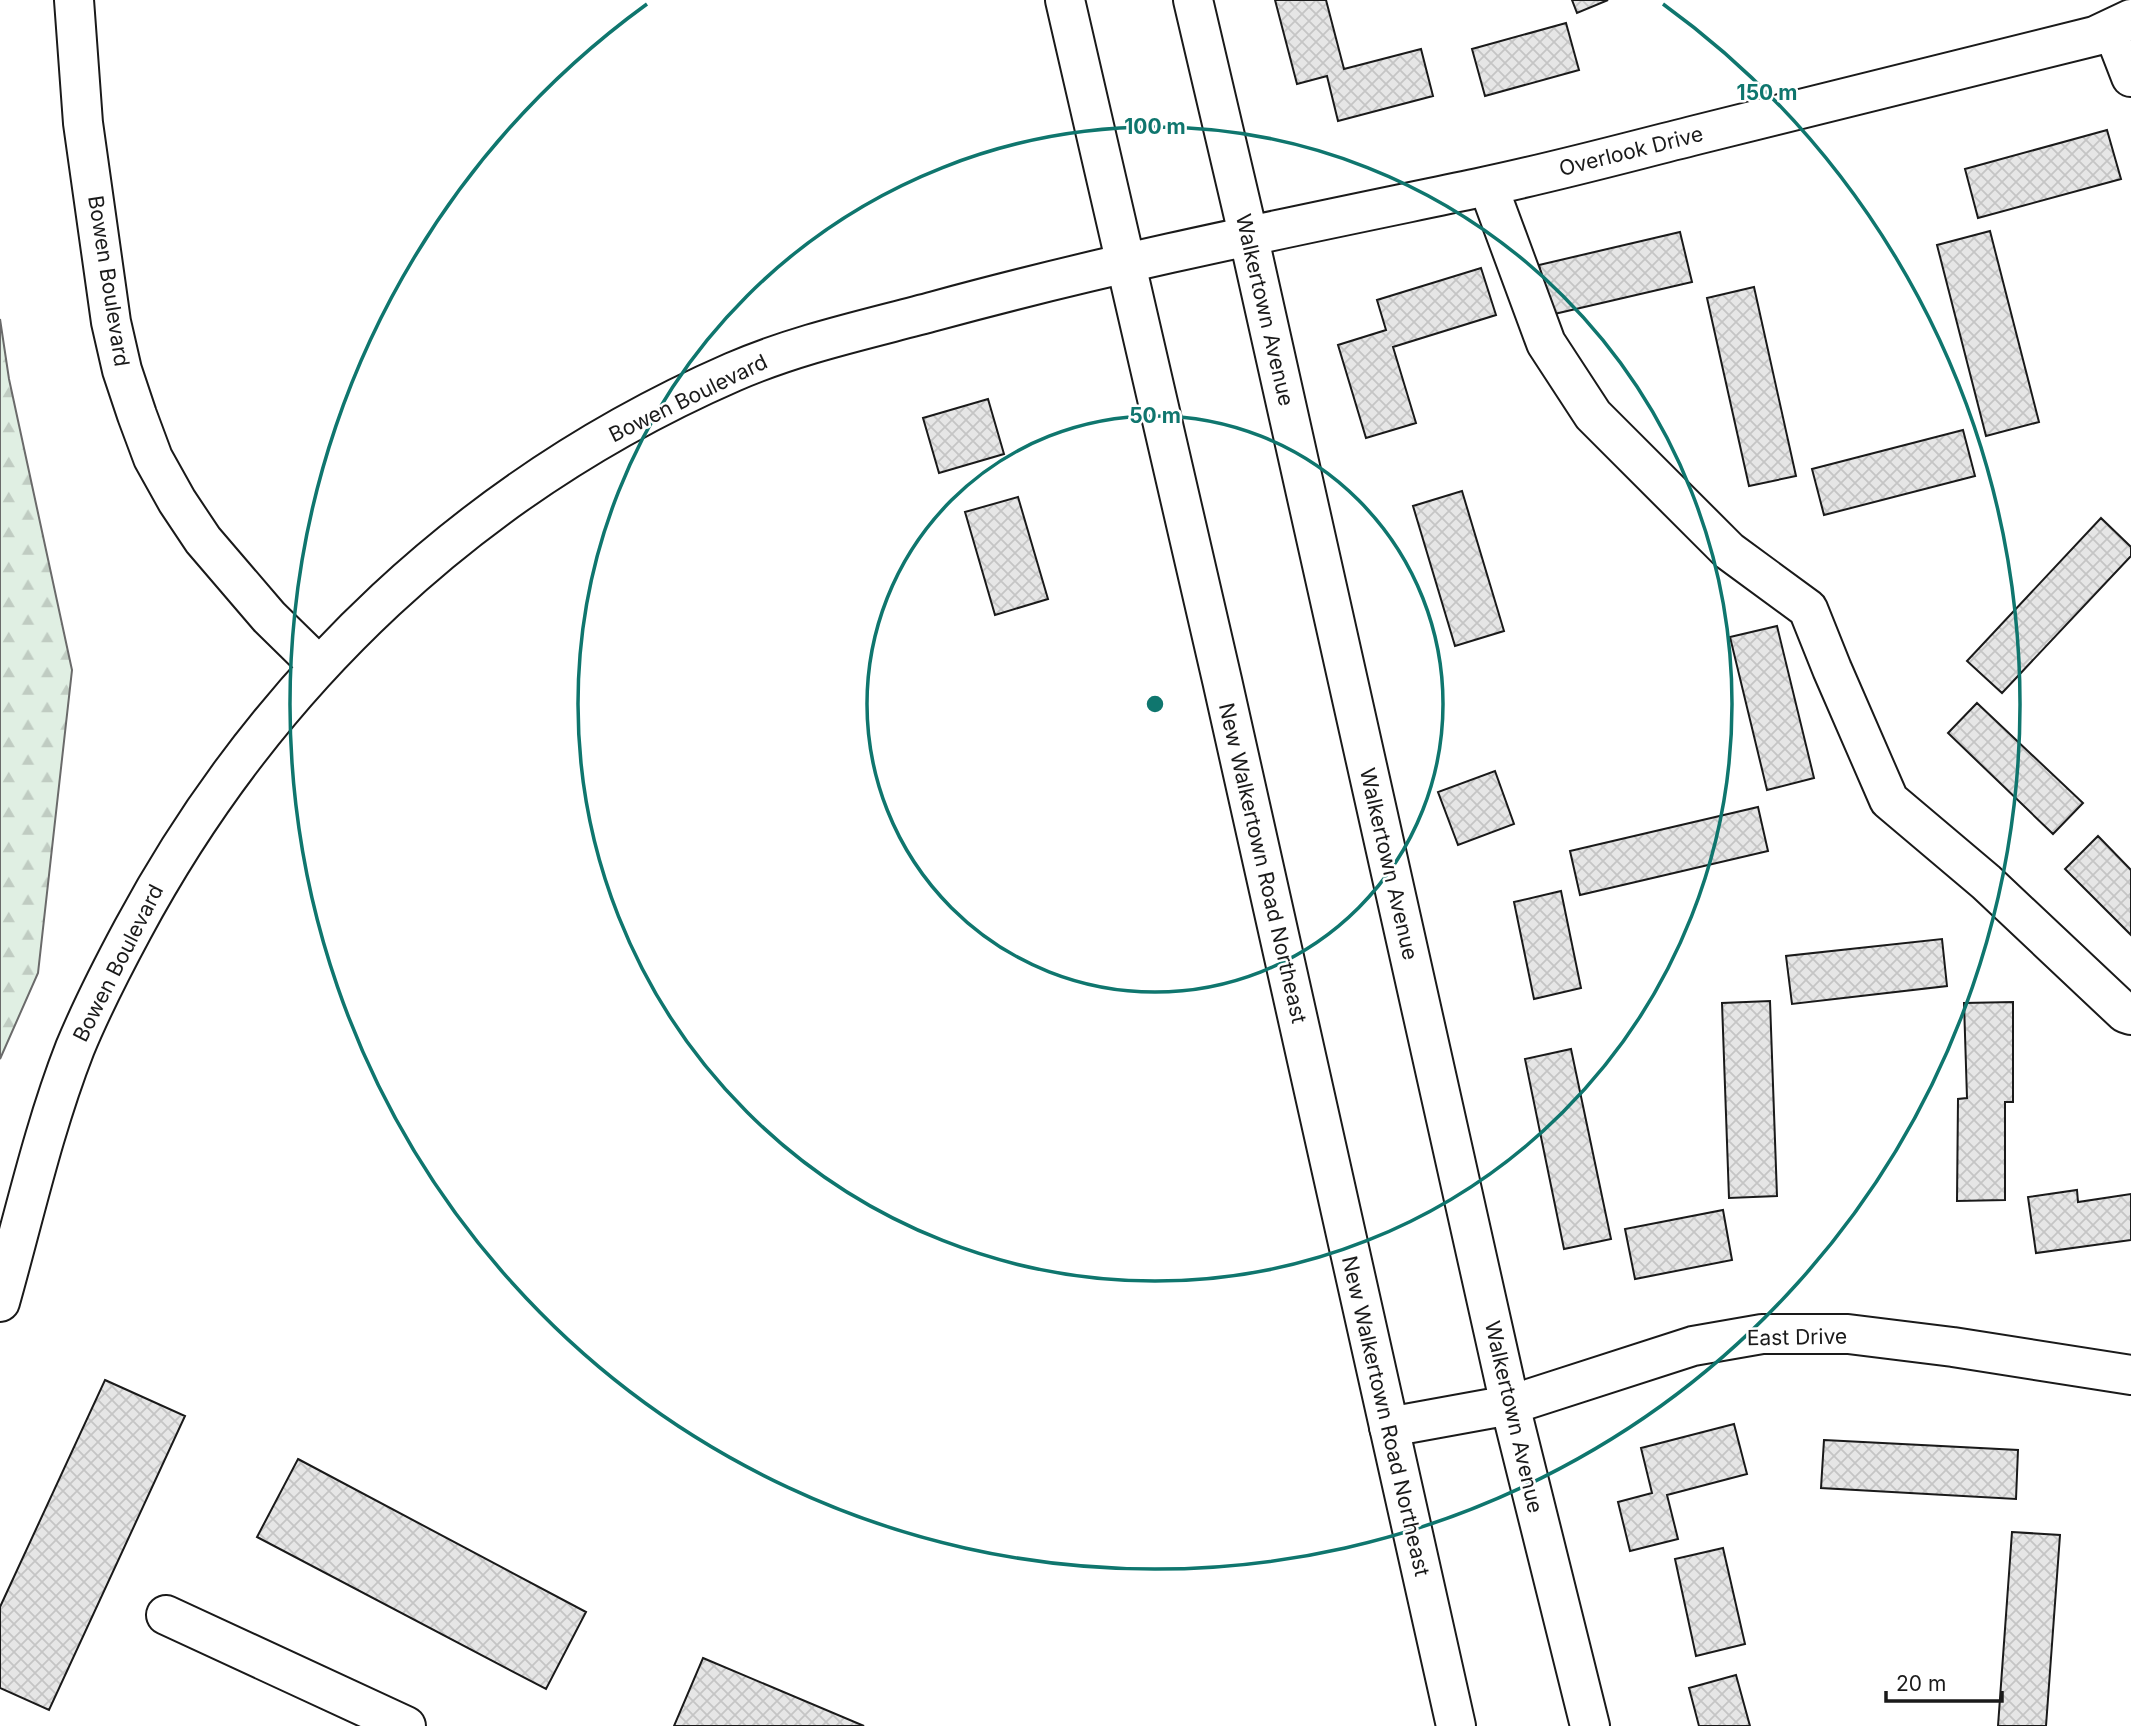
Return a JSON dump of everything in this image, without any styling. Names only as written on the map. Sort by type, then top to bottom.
[{"type":"street","name":"Bowen Boulevard","points":[[74,0],[83,123],[111,322],[137,415],[153,458],[203,540],[269,617],[319,666]]},
{"type":"street","name":"New Walkertown Road Northeast","points":[[1065,0],[1225,694],[1456,1726]]},
{"type":"street","name":"Walkertown Avenue","points":[[1193,0],[1248,234],[1510,1405],[1590,1726]]},
{"type":"street","name":"Overlook Drive","points":[[1125,263],[1248,234],[1488,186],[2095,36],[2121,24]]},
{"type":"street","points":[[2121,24],[2131,77]]},
{"type":"street","points":[[1488,186],[1546,343],[1593,415],[1729,551],[1808,609],[1889,800],[1986,882],[2125,1013],[2131,1014]]},
{"type":"street","name":"Bowen Boulevard","points":[[0,1302],[5,1262],[75,1050],[103,985],[164,872],[204,811],[264,730],[319,666],[382,602],[509,499],[577,452],[732,372],[787,351],[1013,289],[1125,263]]},
{"type":"street","name":"East Drive","points":[[1388,1427],[1510,1405],[1693,1346],[1762,1334],[1848,1334],[1953,1347],[2131,1375]]},
{"type":"street","points":[[166,1615],[406,1726]]},
{"type":"green space","points":[[0,319],[9,379],[72,670],[38,973],[0,1059]]},
{"type":"building","points":[[1275,0],[1326,0],[1344,69],[1421,49],[1433,96],[1338,121],[1327,76],[1297,84]]},
{"type":"building","points":[[1572,0],[1608,0],[1577,13]]},
{"type":"building","points":[[1566,23],[1579,70],[1485,96],[1472,49]]},
{"type":"building","points":[[2107,130],[2121,179],[1978,218],[1965,169]]},
{"type":"building","points":[[1990,231],[2039,422],[1986,436],[1937,245]]},
{"type":"building","points":[[1680,232],[1692,282],[1550,315],[1539,265]]},
{"type":"building","points":[[1481,268],[1496,315],[1393,347],[1416,423],[1366,438],[1338,345],[1386,330],[1377,300]]},
{"type":"building","points":[[1754,287],[1796,476],[1749,486],[1707,298]]},
{"type":"building","points":[[988,399],[1004,454],[939,473],[923,418]]},
{"type":"building","points":[[1963,430],[1975,476],[1824,515],[1812,469]]},
{"type":"building","points":[[1462,491],[1504,631],[1455,646],[1413,506]]},
{"type":"building","points":[[1018,497],[1048,599],[995,615],[965,512]]},
{"type":"building","points":[[2101,518],[2131,547],[2131,556],[2002,693],[1967,661]]},
{"type":"building","points":[[1777,626],[1814,778],[1767,790],[1730,637]]},
{"type":"building","points":[[1977,703],[2083,803],[2053,834],[1948,733]]},
{"type":"building","points":[[1495,771],[1514,824],[1458,845],[1438,792]]},
{"type":"building","points":[[1758,807],[1768,851],[1580,895],[1570,851]]},
{"type":"building","points":[[2098,836],[2131,870],[2131,935],[2065,869]]},
{"type":"building","points":[[1561,891],[1581,988],[1534,999],[1514,902]]},
{"type":"building","points":[[1942,939],[1947,986],[1792,1004],[1786,956]]},
{"type":"building","points":[[1770,1001],[1777,1196],[1729,1198],[1722,1003]]},
{"type":"building","points":[[2013,1002],[2013,1102],[2005,1102],[2005,1200],[1957,1201],[1958,1099],[1967,1098],[1964,1003]]},
{"type":"building","points":[[1571,1049],[1611,1239],[1564,1249],[1525,1059]]},
{"type":"building","points":[[2077,1190],[2078,1202],[2131,1194],[2131,1240],[2036,1253],[2028,1197]]},
{"type":"building","points":[[1723,1210],[1732,1260],[1635,1279],[1625,1229]]},
{"type":"building","points":[[105,1380],[185,1416],[49,1710],[0,1688],[0,1607]]},
{"type":"building","points":[[1734,1424],[1747,1474],[1667,1495],[1678,1539],[1630,1551],[1618,1502],[1652,1493],[1641,1448]]},
{"type":"building","points":[[1824,1440],[2018,1450],[2016,1499],[1821,1488]]},
{"type":"building","points":[[298,1459],[586,1612],[546,1689],[257,1537]]},
{"type":"building","points":[[2012,1532],[2060,1535],[2046,1726],[1998,1726]]},
{"type":"building","points":[[1723,1548],[1745,1644],[1696,1656],[1675,1559]]},
{"type":"building","points":[[703,1658],[864,1726],[674,1726]]},
{"type":"building","points":[[1736,1675],[1750,1726],[1699,1726],[1689,1688]]}]
